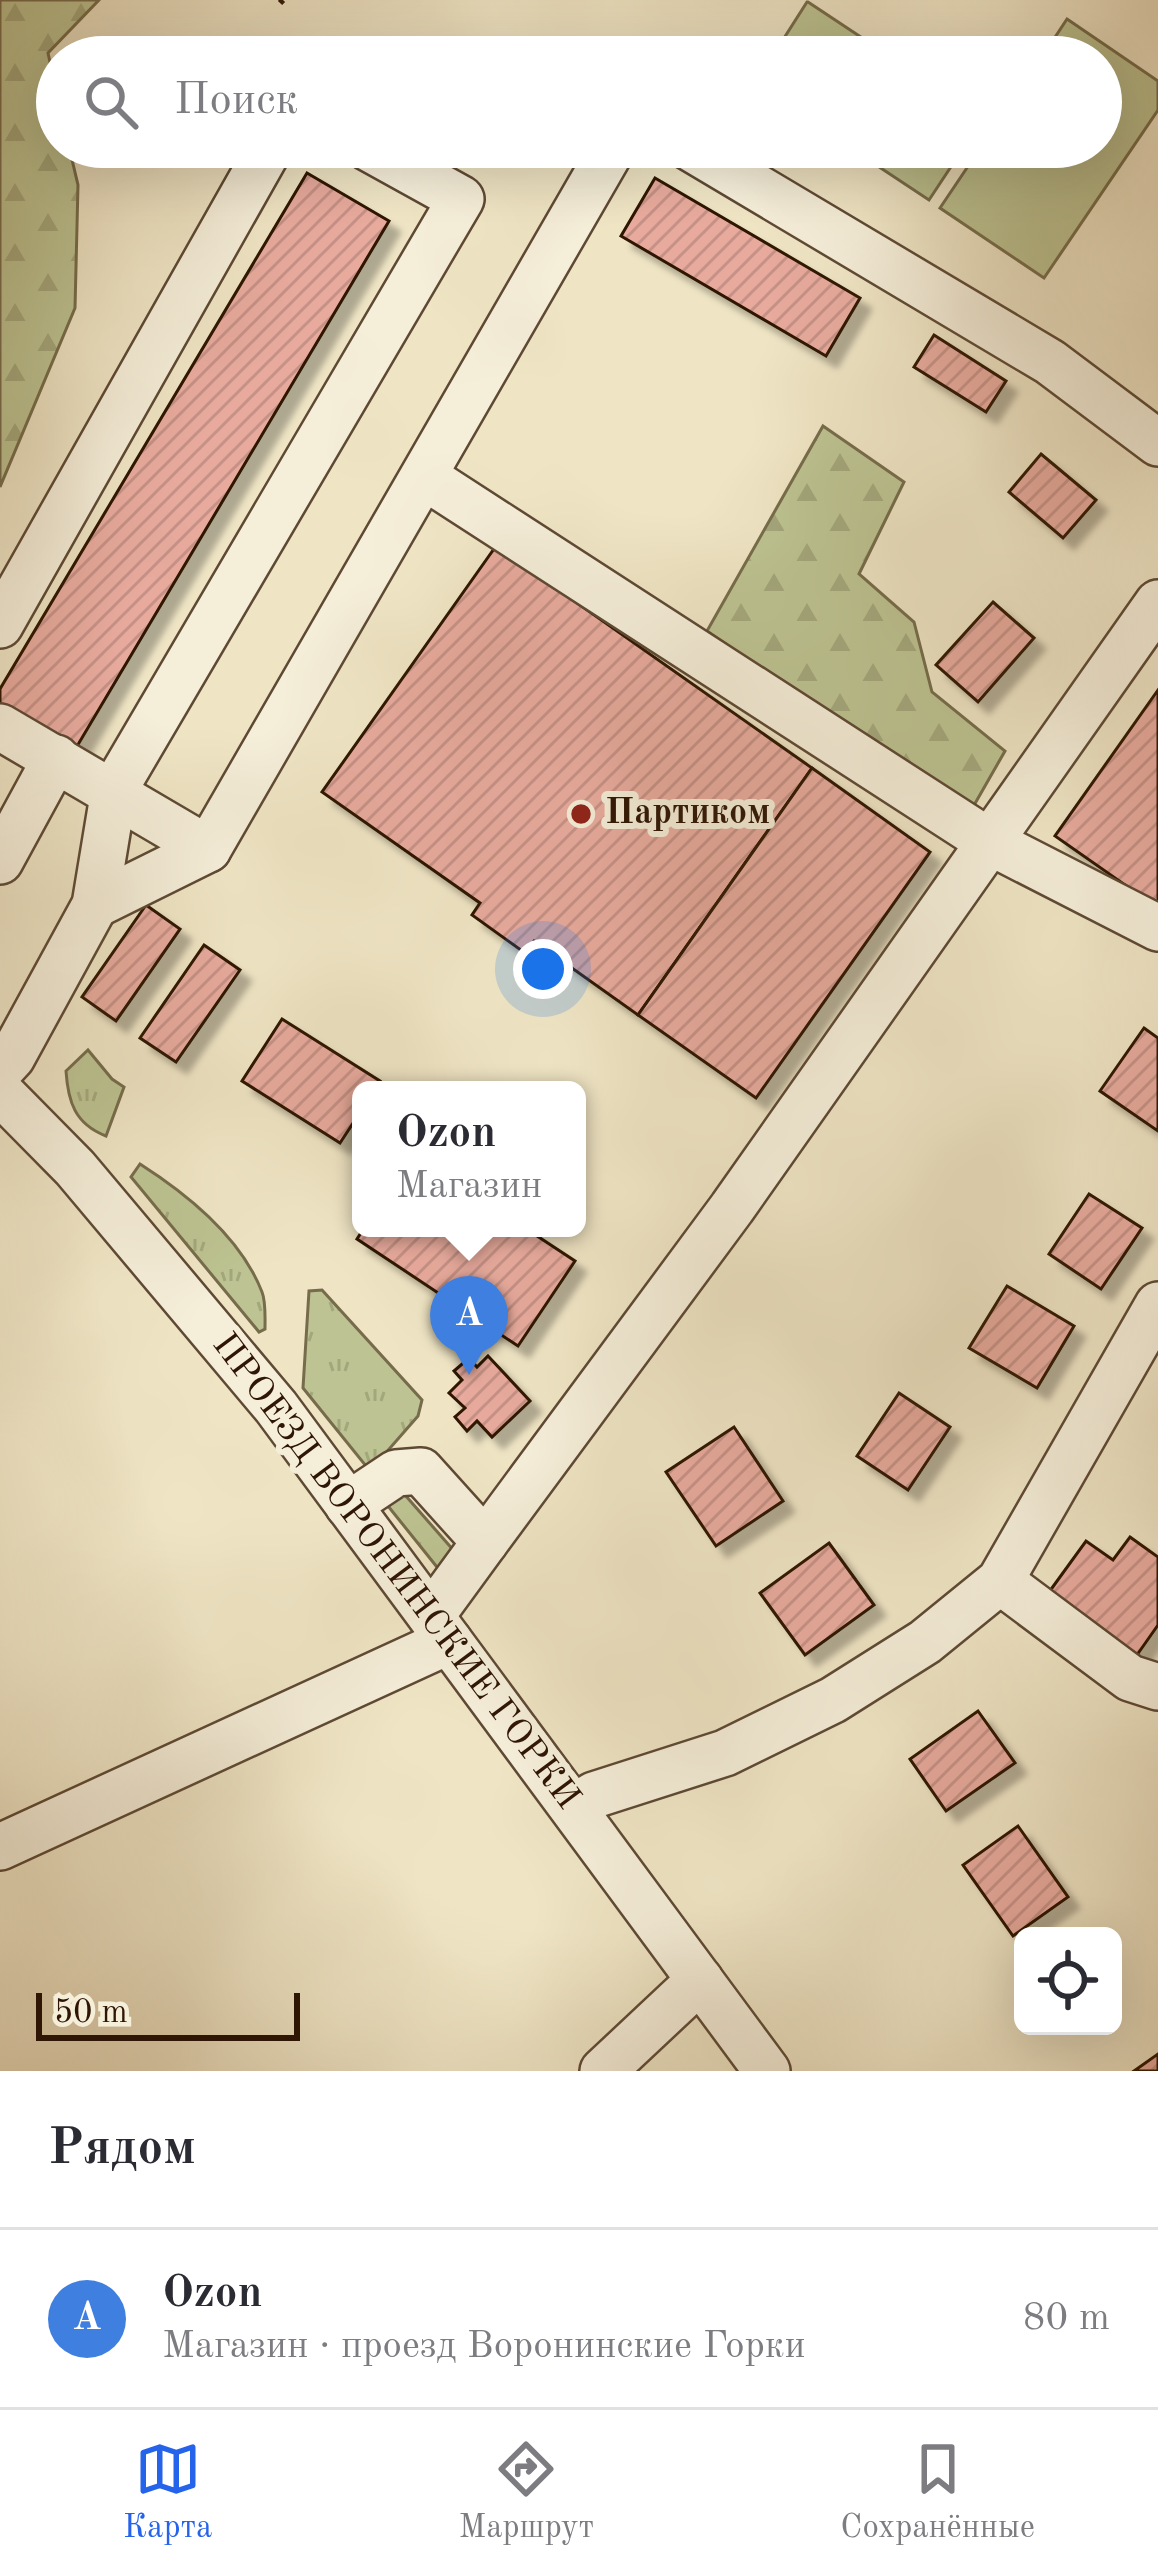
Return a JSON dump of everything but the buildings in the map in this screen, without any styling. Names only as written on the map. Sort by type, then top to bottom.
[{"type":"street","points":[[0,625],[258,168]]},
{"type":"street","points":[[0,1070],[12,1057],[95,905],[114,790],[461,199],[405,168]]},
{"type":"street","points":[[95,905],[208,849],[601,168]]},
{"type":"street","points":[[724,168],[1050,362],[1158,443]]},
{"type":"street","points":[[425,477],[988,841],[1158,928]]},
{"type":"street","points":[[0,1847],[440,1629],[485,1542],[731,1208],[1158,602]]},
{"type":"street","points":[[0,728],[114,790],[208,849]]},
{"type":"street","points":[[0,861],[56,758]]},
{"type":"street","name":"ПРОЕЗД ВОРОНИНСКИЕ ГОРКИ","points":[[0,1092],[75,1168],[276,1407],[767,2071]]},
{"type":"street","points":[[574,1807],[594,1795],[725,1754],[833,1700],[925,1642],[1000,1581],[1157,1309]]},
{"type":"street","points":[[347,1505],[396,1473],[421,1471],[485,1542]]},
{"type":"street","points":[[1000,1581],[1130,1678],[1158,1687]]},
{"type":"street","points":[[603,2071],[700,1980]]},
{"type":"green space","points":[[0,0],[99,0],[64,36],[36,36],[36,168],[74,168],[78,185],[75,308],[0,487]]},
{"type":"green space","points":[[808,2],[859,36],[786,36]]},
{"type":"green space","points":[[1067,19],[1092,36],[1056,36]]},
{"type":"green space","points":[[1122,56],[1158,81],[1158,110],[1122,163]]},
{"type":"green space","points":[[881,168],[950,168],[929,200]]},
{"type":"green space","points":[[967,168],[1119,168],[1044,278],[940,208]]},
{"type":"green space","points":[[823,426],[904,482],[859,574],[914,622],[932,692],[1005,751],[969,814],[707,631]]},
{"type":"green space","points":[[88,1050],[124,1087],[106,1136],[80,1118],[69,1093],[66,1071]]},
{"type":"green space","points":[[140,1164],[194,1203],[241,1253],[263,1296],[265,1329],[259,1332],[131,1177]]},
{"type":"green space","points":[[322,1290],[422,1400],[418,1416],[370,1471],[303,1388],[309,1291]]},
{"type":"green space","points":[[398,1487],[462,1560],[449,1582],[384,1501]]},
{"type":"place","name":"Партиком","points":[[581,814]]},
{"type":"place","name":"Ozon","points":[[469,1375]]}]
